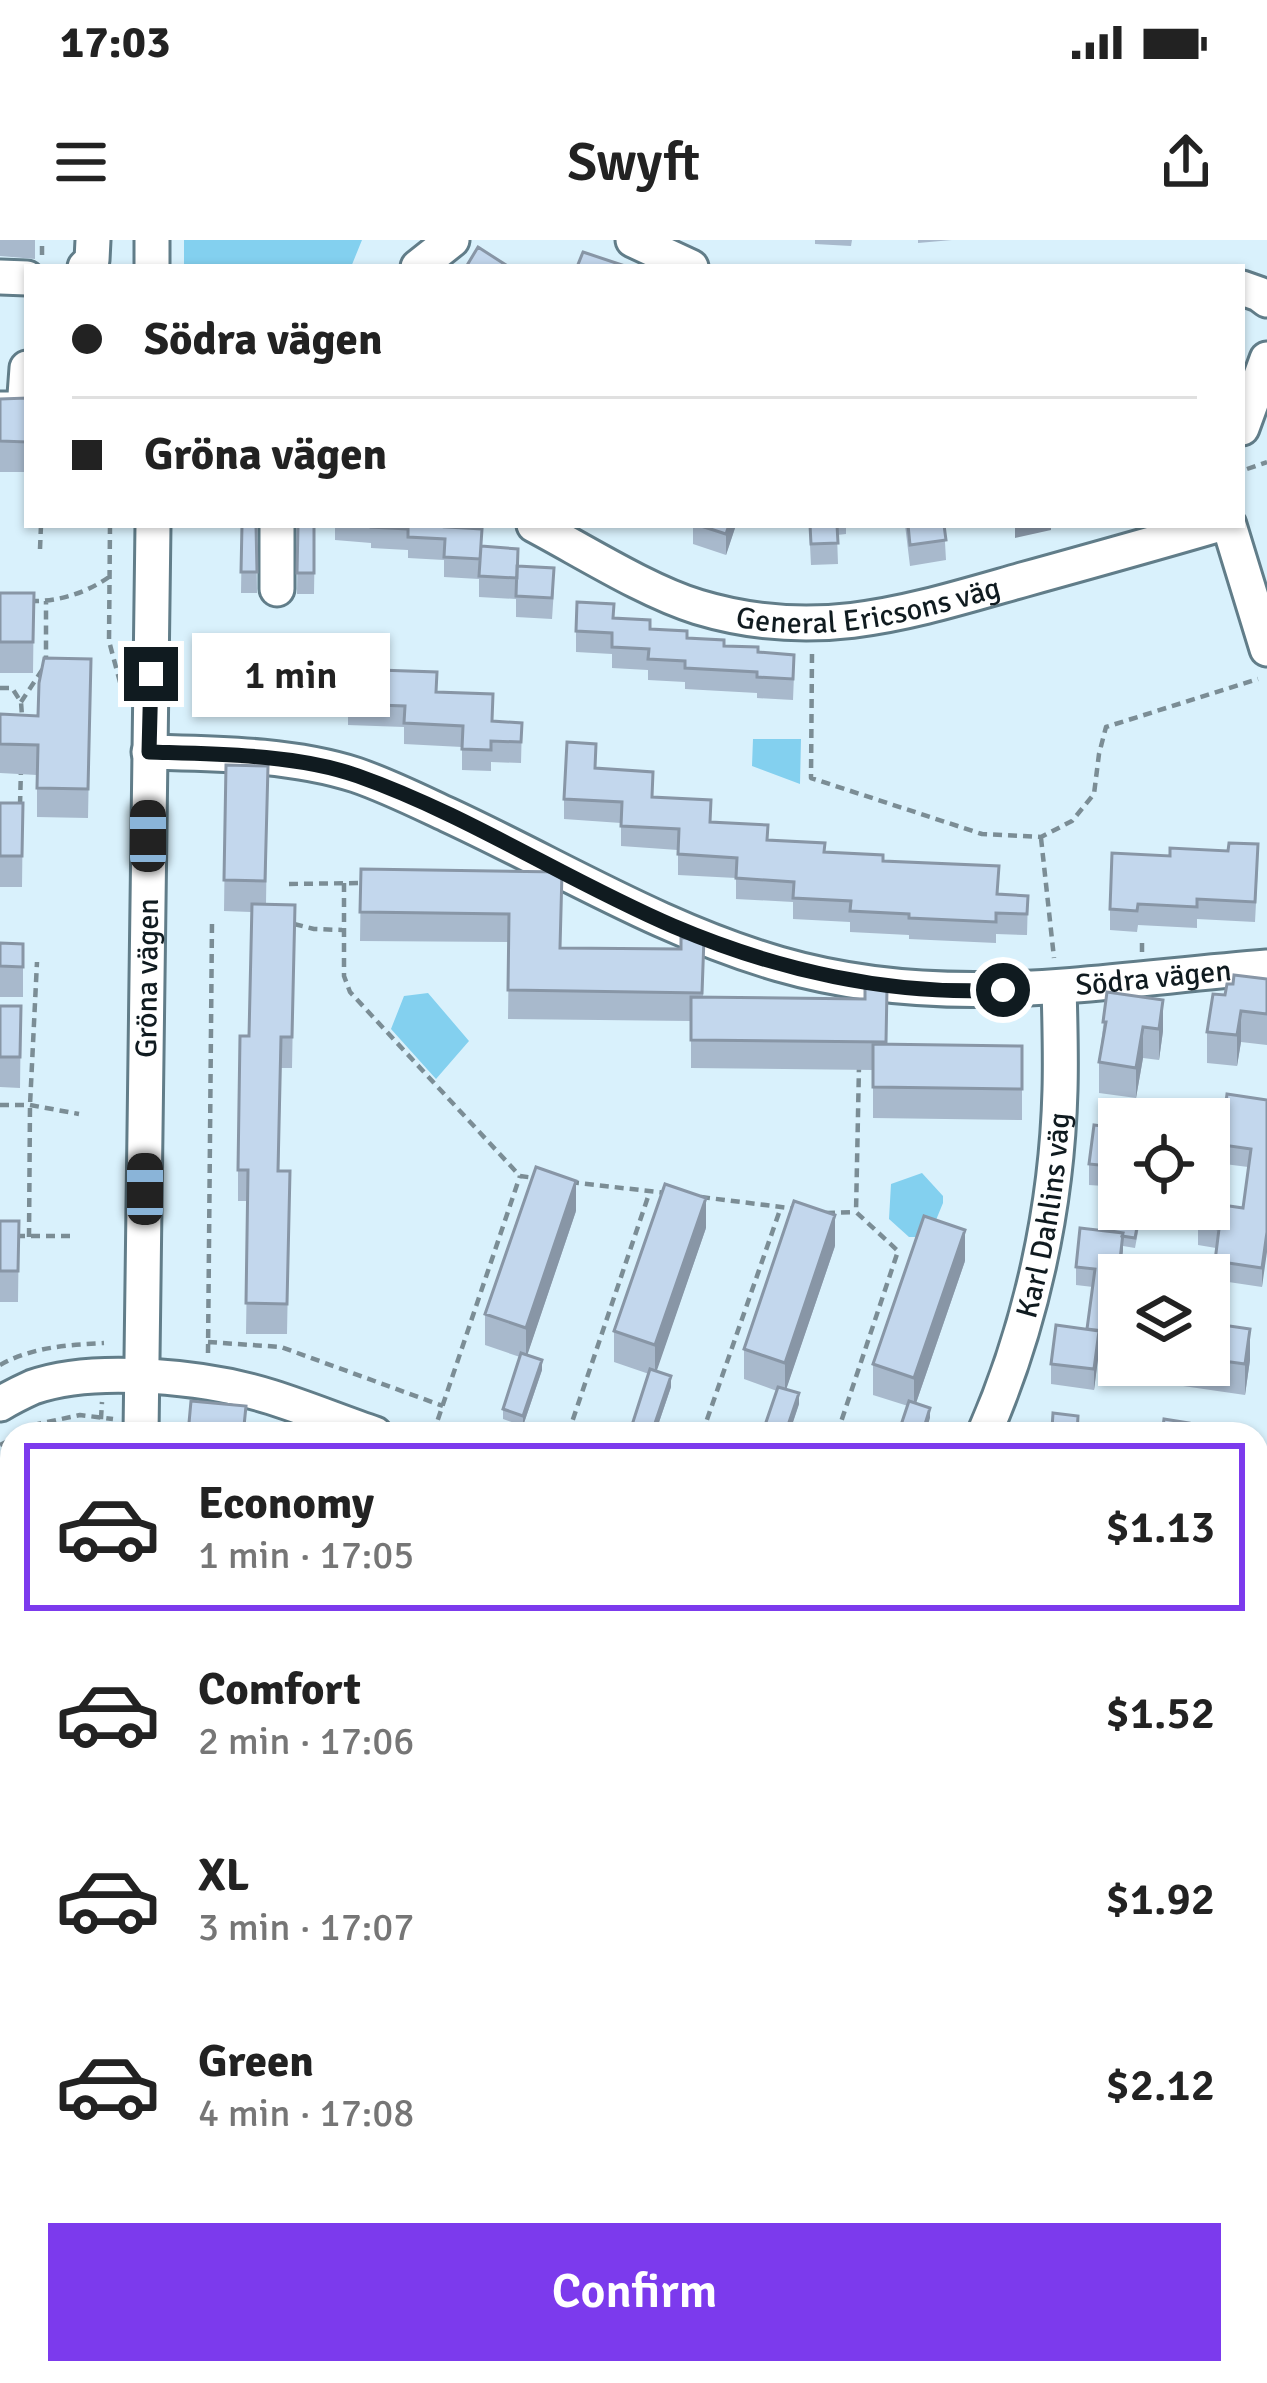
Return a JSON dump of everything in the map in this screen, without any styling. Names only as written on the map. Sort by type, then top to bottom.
[{"type":"street","points":[[422,264],[452,240]]},
{"type":"street","points":[[632,240],[684,264]]},
{"type":"street","points":[[1245,420],[1267,359]]},
{"type":"street","name":"Gröna vägen","points":[[141,1422],[153,528]]},
{"type":"street","points":[[277,589],[278,528]]},
{"type":"street","name":"General Ericsons väg","points":[[539,528],[697,607],[803,624],[906,613],[1206,528]]},
{"type":"street","points":[[1230,528],[1262,664]]},
{"type":"street","name":"Södra vägen","points":[[149,752],[285,760],[354,774],[494,836],[670,925],[780,964],[852,980],[979,992],[1058,978],[1267,968]]},
{"type":"street","name":"Karl Dahlins väg","points":[[990,1422],[1025,1323],[1053,1186],[1060,1093],[1058,978]]},
{"type":"street","points":[[0,1404],[61,1380],[140,1376],[267,1395],[342,1422]]},
{"type":"path","points":[[1247,470],[1267,462]]},
{"type":"path","points":[[40,549],[41,528]]},
{"type":"path","points":[[23,601],[46,602],[91,590],[109,577]]},
{"type":"path","points":[[21,702],[46,664],[46,602]]},
{"type":"path","points":[[812,638],[811,778],[982,834],[1041,837],[1072,821],[1094,794],[1106,727],[1262,664]]},
{"type":"path","points":[[0,688],[12,688],[21,702],[22,725]]},
{"type":"path","points":[[801,752],[812,753]]},
{"type":"path","points":[[18,813],[22,763]]},
{"type":"path","points":[[1041,837],[1058,978]]},
{"type":"path","points":[[344,883],[344,976],[350,992],[520,1176],[541,1179]]},
{"type":"path","points":[[289,884],[367,883]]},
{"type":"path","points":[[207,1383],[212,922]]},
{"type":"path","points":[[289,923],[344,930]]},
{"type":"path","points":[[29,1237],[38,962]]},
{"type":"path","points":[[850,1060],[859,1060],[856,1212]]},
{"type":"path","points":[[0,1105],[79,1114]]},
{"type":"path","points":[[437,1422],[520,1176]]},
{"type":"path","points":[[563,1181],[670,1193]]},
{"type":"path","points":[[572,1422],[650,1191]]},
{"type":"path","points":[[690,1196],[799,1209]]},
{"type":"path","points":[[706,1422],[781,1207]]},
{"type":"path","points":[[818,1212],[856,1212],[898,1251],[841,1422]]},
{"type":"path","points":[[0,1236],[76,1236]]},
{"type":"path","points":[[208,1342],[281,1347],[442,1406]]},
{"type":"path","points":[[0,1365],[20,1354],[53,1347],[104,1343]]},
{"type":"path","points":[[101,1422],[102,1393]]},
{"type":"path","points":[[47,1422],[80,1415],[101,1418]]},
{"type":"shaded area","points":[[184,240],[362,240],[352,264],[184,264]]},
{"type":"shaded area","points":[[753,739],[801,739],[800,784],[752,766]]},
{"type":"shaded area","points":[[428,993],[469,1041],[436,1079],[391,1029],[404,996]]},
{"type":"shaded area","points":[[922,1173],[943,1196],[943,1203],[929,1237],[909,1237],[889,1219],[891,1184]]},
{"type":"building","points":[[478,247],[504,264],[468,264]]},
{"type":"building","points":[[583,252],[619,264],[578,264]]},
{"type":"building","points":[[24,398],[24,442],[0,441],[0,399]]},
{"type":"building","points":[[242,528],[256,528],[257,572],[241,572]]},
{"type":"building","points":[[298,528],[314,528],[314,573],[297,573]]},
{"type":"building","points":[[390,528],[482,529],[480,559],[444,557],[445,539],[408,537],[408,529]]},
{"type":"building","points":[[810,528],[837,528],[838,543],[811,544]]},
{"type":"building","points":[[908,528],[944,528],[946,540],[910,545]]},
{"type":"building","points":[[481,546],[518,549],[517,578],[479,576]]},
{"type":"building","points":[[517,566],[554,568],[552,598],[516,596]]},
{"type":"building","points":[[0,593],[34,593],[33,642],[0,642]]},
{"type":"building","points":[[577,602],[614,604],[613,618],[650,620],[650,629],[687,631],[687,638],[724,640],[724,646],[794,655],[793,679],[685,668],[685,661],[648,659],[649,649],[612,647],[612,633],[576,631]]},
{"type":"building","points":[[293,638],[322,640],[321,650],[380,653],[379,670],[437,672],[436,692],[493,694],[492,721],[522,723],[521,742],[491,741],[491,750],[462,749],[463,726],[404,723],[405,706],[348,704],[348,693],[291,691]]},
{"type":"building","points":[[44,658],[91,659],[88,789],[37,788],[38,745],[0,744],[0,714],[38,716]]},
{"type":"building","points":[[567,742],[596,744],[595,768],[653,772],[652,797],[711,800],[710,822],[768,825],[767,840],[825,843],[824,852],[883,855],[883,861],[999,866],[997,894],[1028,896],[1027,914],[996,913],[996,922],[850,911],[851,901],[793,898],[794,882],[736,878],[737,858],[678,854],[679,829],[621,826],[622,802],[564,799]]},
{"type":"building","points":[[226,765],[268,766],[265,881],[224,880]]},
{"type":"building","points":[[0,803],[23,803],[22,856],[0,856]]},
{"type":"building","points":[[1229,843],[1258,844],[1255,902],[1197,899],[1197,907],[1138,904],[1137,911],[1110,909],[1112,853],[1170,856],[1170,848],[1228,851]]},
{"type":"building","points":[[361,869],[562,872],[560,948],[681,949],[681,938],[704,938],[702,993],[508,990],[509,914],[360,912]]},
{"type":"building","points":[[252,904],[295,905],[292,1037],[281,1037],[278,1171],[290,1171],[287,1304],[246,1303],[248,1170],[238,1170],[240,1036],[249,1036]]},
{"type":"building","points":[[0,943],[23,944],[23,967],[0,966]]},
{"type":"building","points":[[1234,975],[1267,979],[1267,1014],[1241,1011],[1237,1035],[1207,1032],[1213,994],[1225,995]]},
{"type":"building","points":[[865,988],[887,988],[886,1042],[691,1040],[691,997],[865,999]]},
{"type":"building","points":[[1107,992],[1163,1000],[1159,1029],[1143,1027],[1136,1068],[1099,1062]]},
{"type":"building","points":[[0,1006],[21,1006],[20,1057],[0,1057]]},
{"type":"building","points":[[873,1044],[1022,1046],[1022,1089],[873,1087]]},
{"type":"building","points":[[1227,1094],[1267,1100],[1267,1232],[1262,1268],[1230,1263],[1230,1254],[1216,1254],[1219,1230],[1230,1230],[1230,1206],[1243,1208],[1251,1149],[1230,1146]]},
{"type":"building","points":[[1094,1125],[1098,1125],[1098,1165],[1089,1164]]},
{"type":"building","points":[[536,1167],[576,1181],[526,1328],[485,1314]]},
{"type":"building","points":[[665,1184],[706,1198],[655,1345],[614,1331]]},
{"type":"building","points":[[794,1201],[835,1215],[785,1363],[744,1349]]},
{"type":"building","points":[[924,1216],[965,1230],[914,1378],[873,1364]]},
{"type":"building","points":[[0,1221],[19,1221],[18,1271],[0,1271]]},
{"type":"building","points":[[1080,1228],[1123,1233],[1121,1254],[1098,1254],[1098,1330],[1087,1329],[1095,1269],[1076,1267]]},
{"type":"building","points":[[1111,1230],[1136,1230],[1135,1238]]},
{"type":"building","points":[[1056,1325],[1098,1331],[1094,1369],[1051,1364]]},
{"type":"building","points":[[1230,1326],[1250,1329],[1245,1364],[1230,1362]]},
{"type":"building","points":[[521,1353],[542,1360],[523,1416],[503,1409]]},
{"type":"building","points":[[650,1369],[671,1376],[655,1422],[633,1422]]},
{"type":"building","points":[[778,1387],[799,1393],[789,1422],[766,1422]]},
{"type":"building","points":[[191,1401],[246,1406],[244,1422],[189,1422]]},
{"type":"building","points":[[909,1401],[930,1408],[926,1422],[902,1422]]},
{"type":"building","points":[[1053,1413],[1078,1416],[1078,1422],[1052,1422]]},
{"type":"route","points":[[151,674],[149,752],[285,760],[354,774],[494,836],[670,925],[780,964],[914,989],[1003,990]]}]
